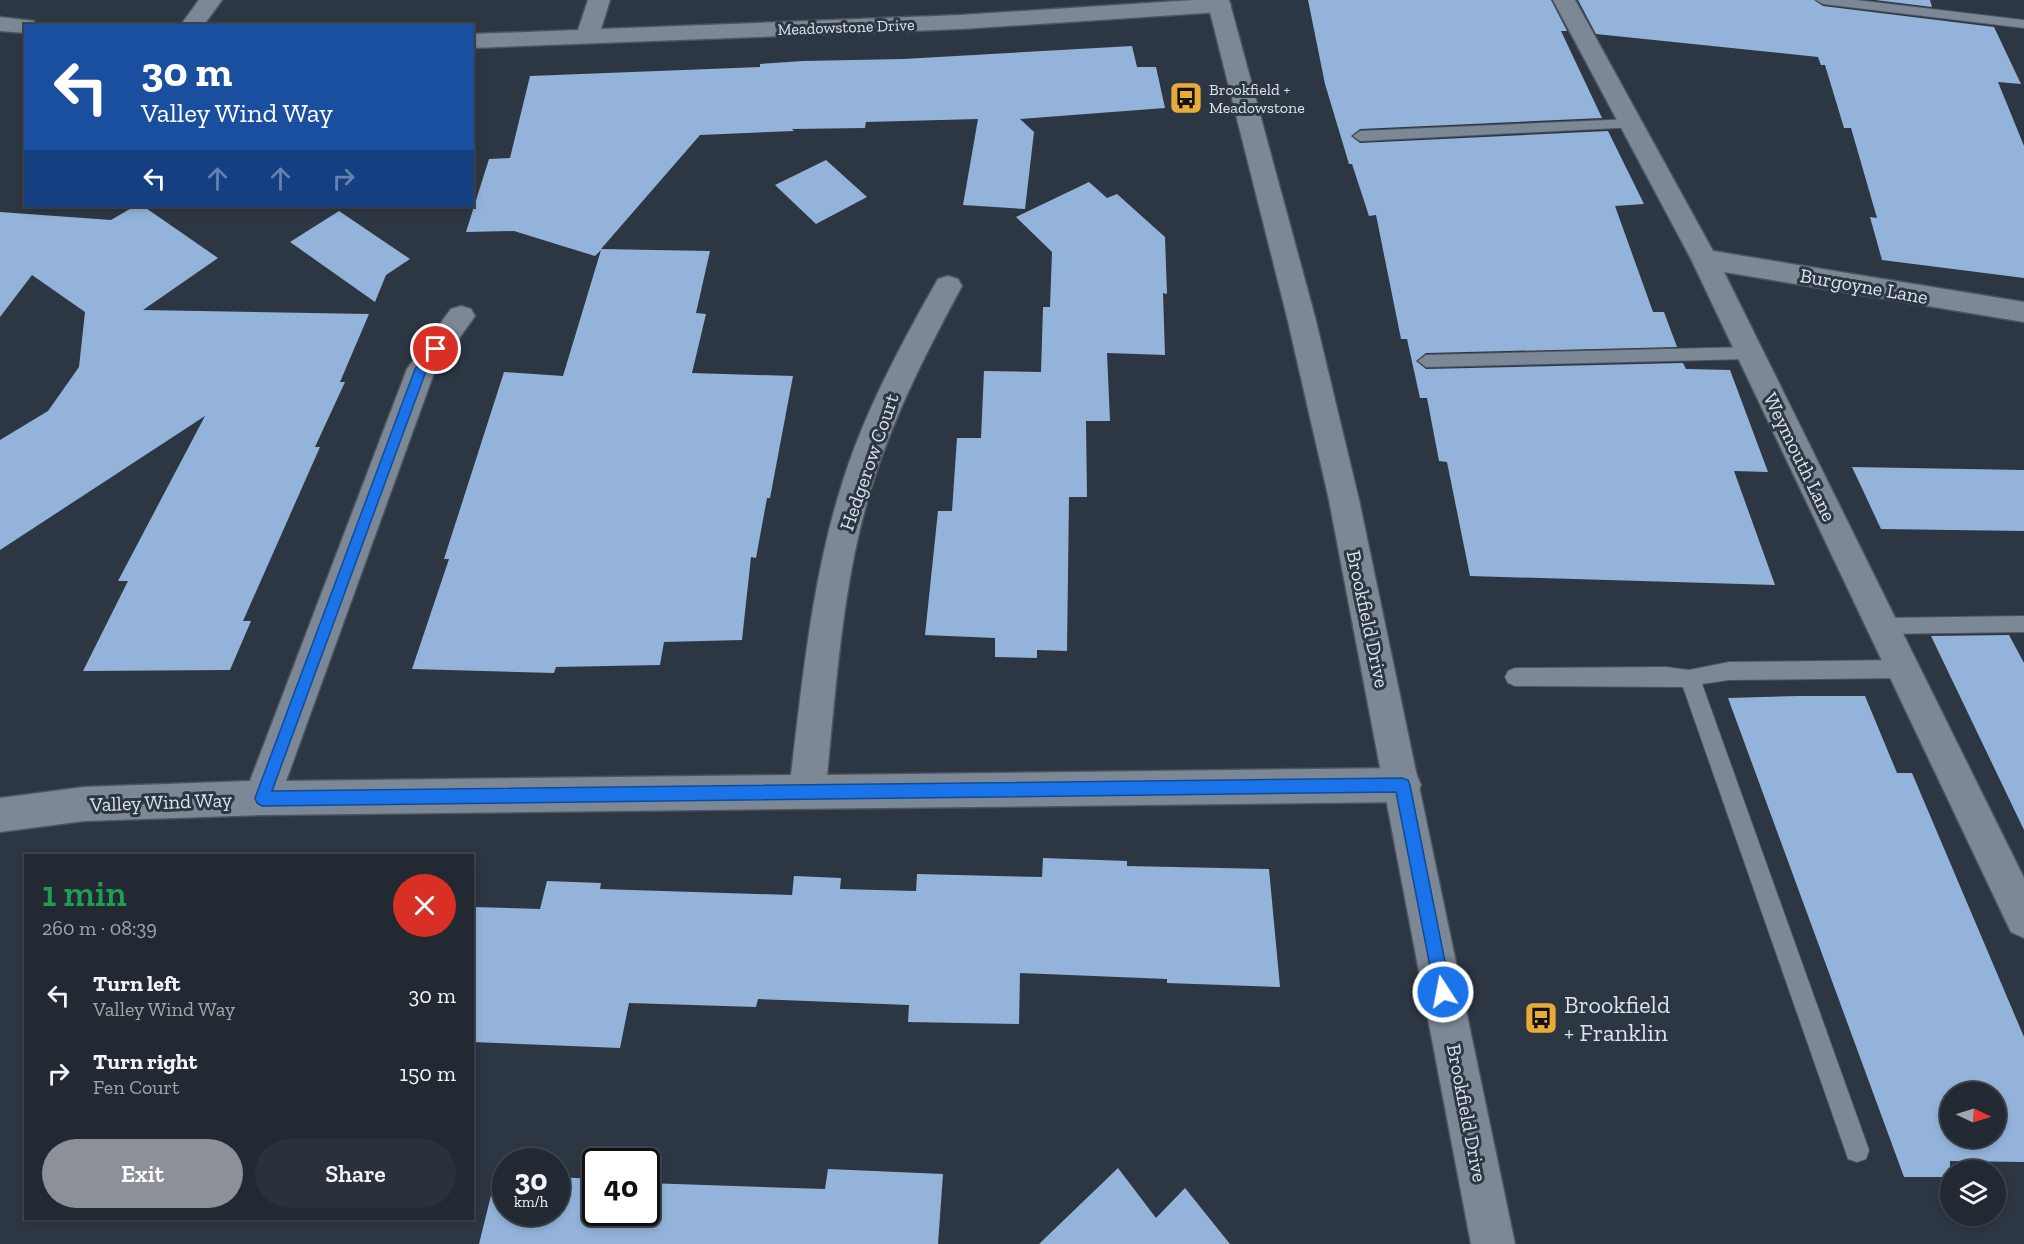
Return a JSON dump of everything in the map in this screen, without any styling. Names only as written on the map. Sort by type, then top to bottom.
[{"type":"street","points":[[193,24],[211,0]]},
{"type":"street","points":[[587,38],[599,0]]},
{"type":"street","name":"Weymouth Lane","points":[[1564,0],[1704,259],[2024,919]]},
{"type":"street","name":"Meadowstone Drive","points":[[474,42],[587,38],[960,11],[1219,3]]},
{"type":"street","name":"Brookfield Drive","points":[[1219,3],[1302,317],[1344,501],[1493,1244]]},
{"type":"street","name":"Burgoyne Lane","points":[[1704,259],[2024,312]]},
{"type":"street","name":"Hedgerow Court","points":[[807,792],[834,570],[857,483],[895,386],[948,286]]},
{"type":"street","points":[[262,798],[421,369],[461,316]]},
{"type":"street","name":"Valley Wind Way","points":[[0,815],[84,804],[262,798],[1402,785]]},
{"type":"lane","points":[[1823,0],[2024,24]]},
{"type":"lane","points":[[1360,136],[1631,124]]},
{"type":"lane","points":[[1426,362],[1749,353]]},
{"type":"lane","points":[[1882,626],[2024,624]]},
{"type":"lane","points":[[1515,677],[1666,676],[1690,679],[1700,675],[1730,671],[1903,669]]},
{"type":"lane","points":[[1690,679],[1857,1150]]},
{"type":"building","points":[[1308,0],[1551,0],[1567,31],[1561,31],[1602,118],[1360,129],[1351,136],[1360,143],[1608,131],[1644,204],[1615,206],[1653,312],[1664,312],[1677,347],[1426,353],[1416,361],[1426,369],[1683,363],[1686,369],[1730,370],[1768,472],[1734,471],[1775,585],[1470,576],[1447,462],[1439,461],[1427,398],[1420,398],[1407,339],[1401,339],[1376,215],[1369,216],[1352,164],[1349,164],[1325,84]]},
{"type":"building","points":[[1578,0],[1814,0],[1823,6],[1994,27],[2021,84],[1998,82],[2024,146],[2024,278],[1882,260],[1870,217],[1877,218],[1851,128],[1844,128],[1825,65],[1821,65],[1818,57],[1596,34]]},
{"type":"building","points":[[1875,0],[1930,0],[1932,7]]},
{"type":"building","points":[[1132,46],[1137,67],[1156,67],[1165,108],[1020,119],[1034,132],[1025,209],[963,205],[978,119],[866,122],[865,128],[792,129],[794,131],[700,135],[601,249],[710,251],[696,313],[706,314],[692,373],[793,376],[770,498],[767,498],[756,558],[751,557],[742,640],[664,642],[660,665],[556,667],[554,673],[412,669],[449,559],[444,559],[504,372],[563,376],[601,250],[595,256],[514,231],[466,232],[489,159],[510,158],[530,76],[760,67],[760,64],[803,61],[903,59]]},
{"type":"building","points":[[826,160],[867,197],[816,224],[775,185]]},
{"type":"building","points":[[1089,182],[1107,198],[1117,194],[1165,237],[1167,294],[1163,293],[1165,355],[1107,353],[1110,421],[1086,421],[1087,497],[1069,497],[1067,651],[1037,650],[1037,658],[995,657],[995,638],[925,635],[938,511],[952,511],[957,438],[981,438],[984,371],[1041,372],[1043,307],[1050,307],[1052,252],[1016,217]]},
{"type":"building","points":[[133,207],[144,207],[218,258],[143,310],[369,314],[340,382],[345,382],[315,447],[320,447],[243,621],[251,621],[230,670],[83,671],[128,581],[118,581],[205,416],[0,550],[0,440],[48,411],[79,367],[85,312],[32,275],[0,317],[0,212],[111,220]]},
{"type":"building","points":[[339,211],[410,259],[386,275],[375,302],[290,242]]},
{"type":"building","points":[[1852,467],[2024,470],[2024,531],[1881,529]]},
{"type":"building","points":[[2009,635],[2024,663],[2024,830],[1931,636]]},
{"type":"building","points":[[1865,696],[1897,773],[1912,773],[2024,1037],[2024,1162],[1940,1160],[1940,1177],[1904,1177],[1728,698]]},
{"type":"building","points":[[1043,858],[1127,861],[1127,866],[1269,869],[1280,987],[1167,983],[1167,979],[1020,973],[1019,1024],[908,1022],[909,1005],[758,999],[756,1007],[629,1003],[620,1048],[474,1042],[474,907],[540,909],[547,881],[601,883],[600,889],[792,895],[794,876],[841,878],[840,889],[916,891],[917,874],[1042,877]]},
{"type":"building","points":[[1118,1168],[1156,1218],[1185,1188],[1230,1244],[1039,1244]]},
{"type":"building","points":[[828,1169],[943,1174],[938,1244],[479,1244],[492,1191],[492,1226],[570,1226],[570,1178],[582,1178],[582,1226],[660,1226],[660,1183],[825,1189]]},
{"type":"place","name":"Brookfield + Meadowstone","points":[[1186,98]]},
{"type":"place","name":"Brookfield + Franklin","points":[[1541,1018]]},
{"type":"route","points":[[436,349],[421,369],[262,798],[1402,785],[1443,992]]}]
